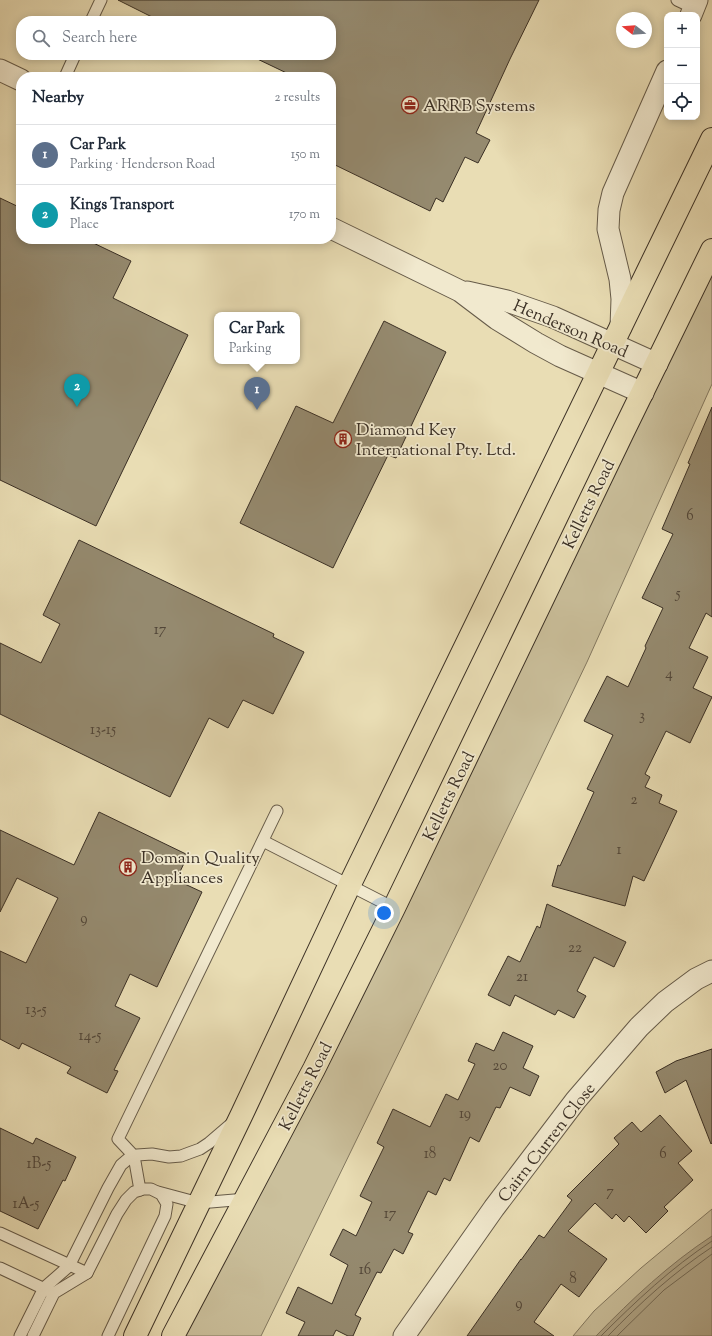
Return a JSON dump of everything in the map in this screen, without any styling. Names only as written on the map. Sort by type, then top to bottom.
[{"type":"main road","points":[[135,1336],[242,1114],[350,884],[712,139]]},
{"type":"main road","name":"Kelletts Road","points":[[173,1336],[314,1069],[394,908],[712,250]]},
{"type":"street","points":[[0,70],[16,78]]},
{"type":"street","points":[[617,336],[622,299],[620,279],[608,229],[608,210],[613,193],[664,78]]},
{"type":"street","name":"Henderson Road","points":[[336,230],[460,291],[498,319],[536,343],[642,393]]},
{"type":"street","name":"Henderson Road","points":[[460,291],[507,301],[553,317],[617,336],[657,364]]},
{"type":"street","name":"Cairn Curren Close","points":[[404,1336],[494,1208],[581,1094],[639,1027],[665,1002],[696,980],[712,971]]},
{"type":"lane","points":[[93,16],[101,0]]},
{"type":"lane","points":[[67,72],[73,60]]},
{"type":"lane","points":[[140,1190],[134,1156],[118,1138],[277,811]]},
{"type":"lane","points":[[263,841],[350,884],[394,908]]},
{"type":"lane","points":[[20,1336],[48,1290],[69,1266],[121,1165],[134,1156],[145,1154],[169,1157],[180,1156],[200,1149],[219,1135],[242,1114]]},
{"type":"lane","points":[[32,1336],[48,1290],[87,1273],[117,1214],[126,1200],[134,1192],[151,1189],[199,1202],[246,1199]]},
{"type":"lane","points":[[108,1336],[165,1216],[167,1204],[158,1192]]},
{"type":"lane","points":[[0,1233],[87,1273]]},
{"type":"lane","points":[[0,1268],[48,1290]]},
{"type":"shaded area","points":[[712,250],[712,384],[587,662],[261,1336],[174,1336]]},
{"type":"shaded area","points":[[712,1209],[712,1336],[573,1336],[594,1311],[641,1268]]},
{"type":"water","points":[[712,1236],[712,1336],[596,1336],[666,1270]]},
{"type":"building","name":"ARRB Systems","points":[[118,0],[539,0],[476,133],[490,140],[478,163],[465,157],[443,202],[436,198],[430,211],[336,165],[336,72],[285,72],[259,60],[336,60],[336,16],[150,16]]},
{"type":"building","points":[[0,198],[16,206],[16,244],[95,244],[131,261],[113,298],[188,335],[96,526],[0,480]]},
{"type":"building","name":"Diamond Key International Pty. Ltd.","points":[[384,321],[446,352],[396,458],[388,455],[333,568],[240,523],[296,406],[333,423]]},
{"type":"building","points":[[712,407],[712,617],[706,613],[689,648],[708,657],[693,688],[712,697],[690,743],[666,731],[645,774],[650,777],[645,787],[662,795],[659,803],[677,811],[644,881],[633,876],[625,906],[552,886],[558,865],[560,866],[594,792],[587,789],[613,735],[584,721],[607,676],[628,687],[663,608],[642,598],[673,534],[662,529],[690,464],[688,463]]},
{"type":"building","points":[[79,540],[274,634],[273,637],[304,652],[273,714],[243,700],[228,728],[209,718],[170,797],[0,714],[0,643],[41,663],[60,624],[43,615]]},
{"type":"building","points":[[99,812],[188,855],[176,880],[202,892],[157,987],[130,974],[115,1006],[140,1018],[114,1070],[118,1071],[107,1093],[67,1073],[71,1067],[22,1043],[19,1049],[0,1039],[0,951],[26,963],[58,898],[17,878],[0,912],[0,830],[74,865]]},
{"type":"building","points":[[547,904],[626,942],[614,967],[594,957],[577,991],[586,996],[574,1018],[558,1010],[555,1015],[515,995],[510,1006],[488,995],[508,956],[520,962],[537,926],[540,928]]},
{"type":"building","points":[[503,1032],[533,1046],[523,1068],[539,1076],[530,1096],[510,1087],[500,1108],[496,1107],[479,1142],[470,1137],[450,1181],[444,1178],[436,1195],[428,1191],[408,1232],[413,1234],[403,1254],[394,1249],[381,1273],[377,1272],[355,1315],[361,1318],[353,1336],[348,1336],[336,1330],[333,1336],[298,1336],[305,1322],[286,1313],[298,1287],[332,1304],[348,1265],[330,1255],[343,1229],[356,1236],[372,1202],[360,1196],[384,1147],[377,1143],[393,1109],[430,1127],[446,1094],[458,1100],[475,1064],[468,1061],[476,1043],[494,1051]]},
{"type":"building","points":[[712,1049],[711,1144],[686,1080],[665,1093],[656,1072],[676,1061]]},
{"type":"building","points":[[660,1115],[692,1151],[678,1163],[693,1180],[664,1207],[668,1211],[646,1233],[629,1216],[624,1222],[616,1214],[612,1219],[595,1203],[568,1231],[607,1259],[579,1297],[561,1284],[534,1322],[554,1336],[467,1336],[539,1235],[544,1238],[572,1200],[567,1196],[619,1144],[614,1138],[632,1122],[641,1132]]},
{"type":"building","points":[[0,1128],[33,1144],[36,1138],[76,1157],[65,1181],[63,1180],[38,1229],[0,1211]]},
{"type":"place","name":"ARRB Systems","points":[[410,105]]},
{"type":"place","name":"Kings Transport","points":[[77,407]]},
{"type":"place","name":"Car Park","points":[[257,410]]},
{"type":"place","name":"Diamond Key International Pty. Ltd.","points":[[343,439]]},
{"type":"place","name":"Domain Quality Appliances","points":[[128,867]]}]
